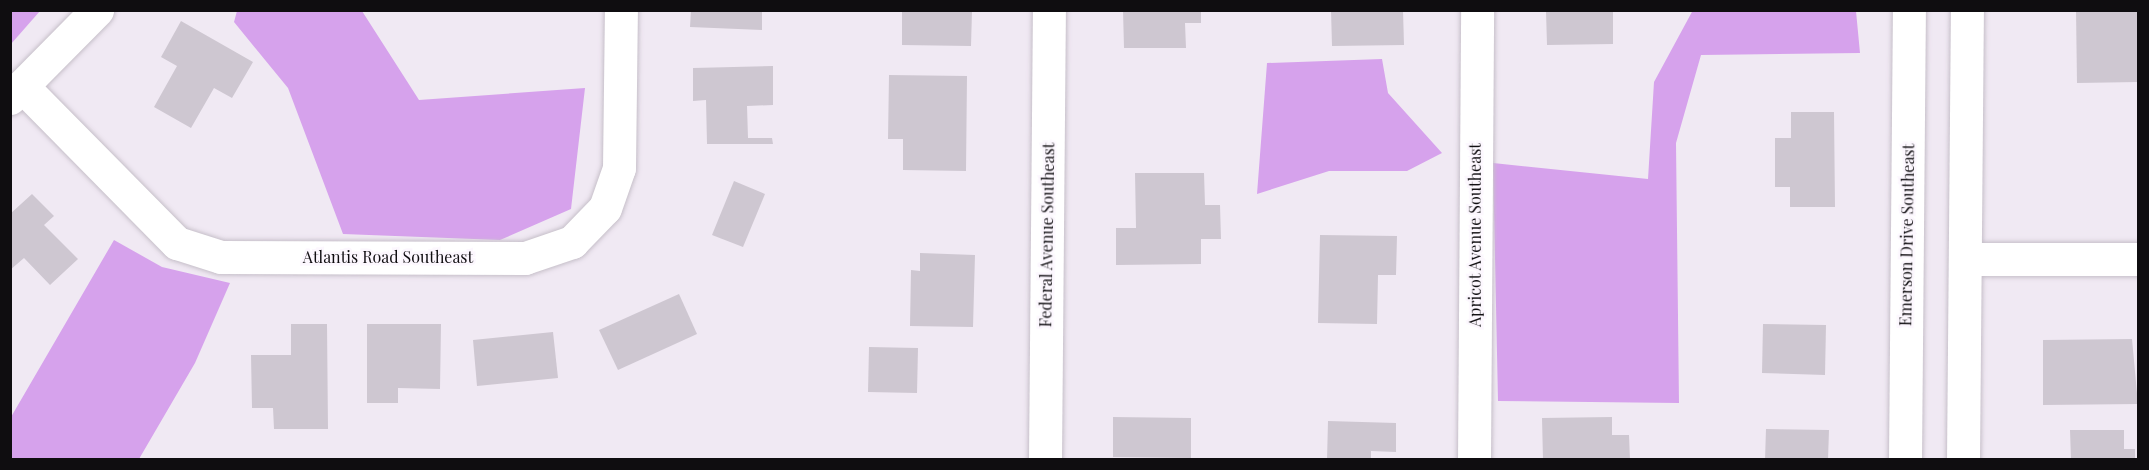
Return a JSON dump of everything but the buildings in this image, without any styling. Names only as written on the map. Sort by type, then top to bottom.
[{"type":"street","points":[[16,92],[97,10]]},
{"type":"street","name":"Atlantis Road Southeast","points":[[16,92],[177,243],[221,257],[525,258],[572,242],[605,208],[619,168],[621,10]]},
{"type":"street","name":"Federal Avenue Southeast","points":[[1045,459],[1049,10]]},
{"type":"street","name":"Apricot Avenue Southeast","points":[[1474,459],[1477,10]]},
{"type":"street","name":"Emerson Drive Southeast","points":[[1905,459],[1909,10]]},
{"type":"street","points":[[1963,459],[1967,10]]},
{"type":"street","points":[[1965,260],[2139,259]]},
{"type":"shaded area","points":[[1693,10],[1856,11],[1860,53],[1701,55],[1676,143],[1679,403],[1498,401],[1493,163],[1648,179],[1654,82]]},
{"type":"shaded area","points":[[10,11],[40,11],[11,44]]},
{"type":"shaded area","points":[[237,11],[362,11],[419,100],[585,88],[571,209],[500,240],[343,234],[288,88],[234,22]]},
{"type":"shaded area","points":[[1382,59],[1388,93],[1442,153],[1407,171],[1329,171],[1257,194],[1267,63]]},
{"type":"shaded area","points":[[114,240],[162,267],[230,283],[195,363],[139,459],[11,459],[11,417]]}]
